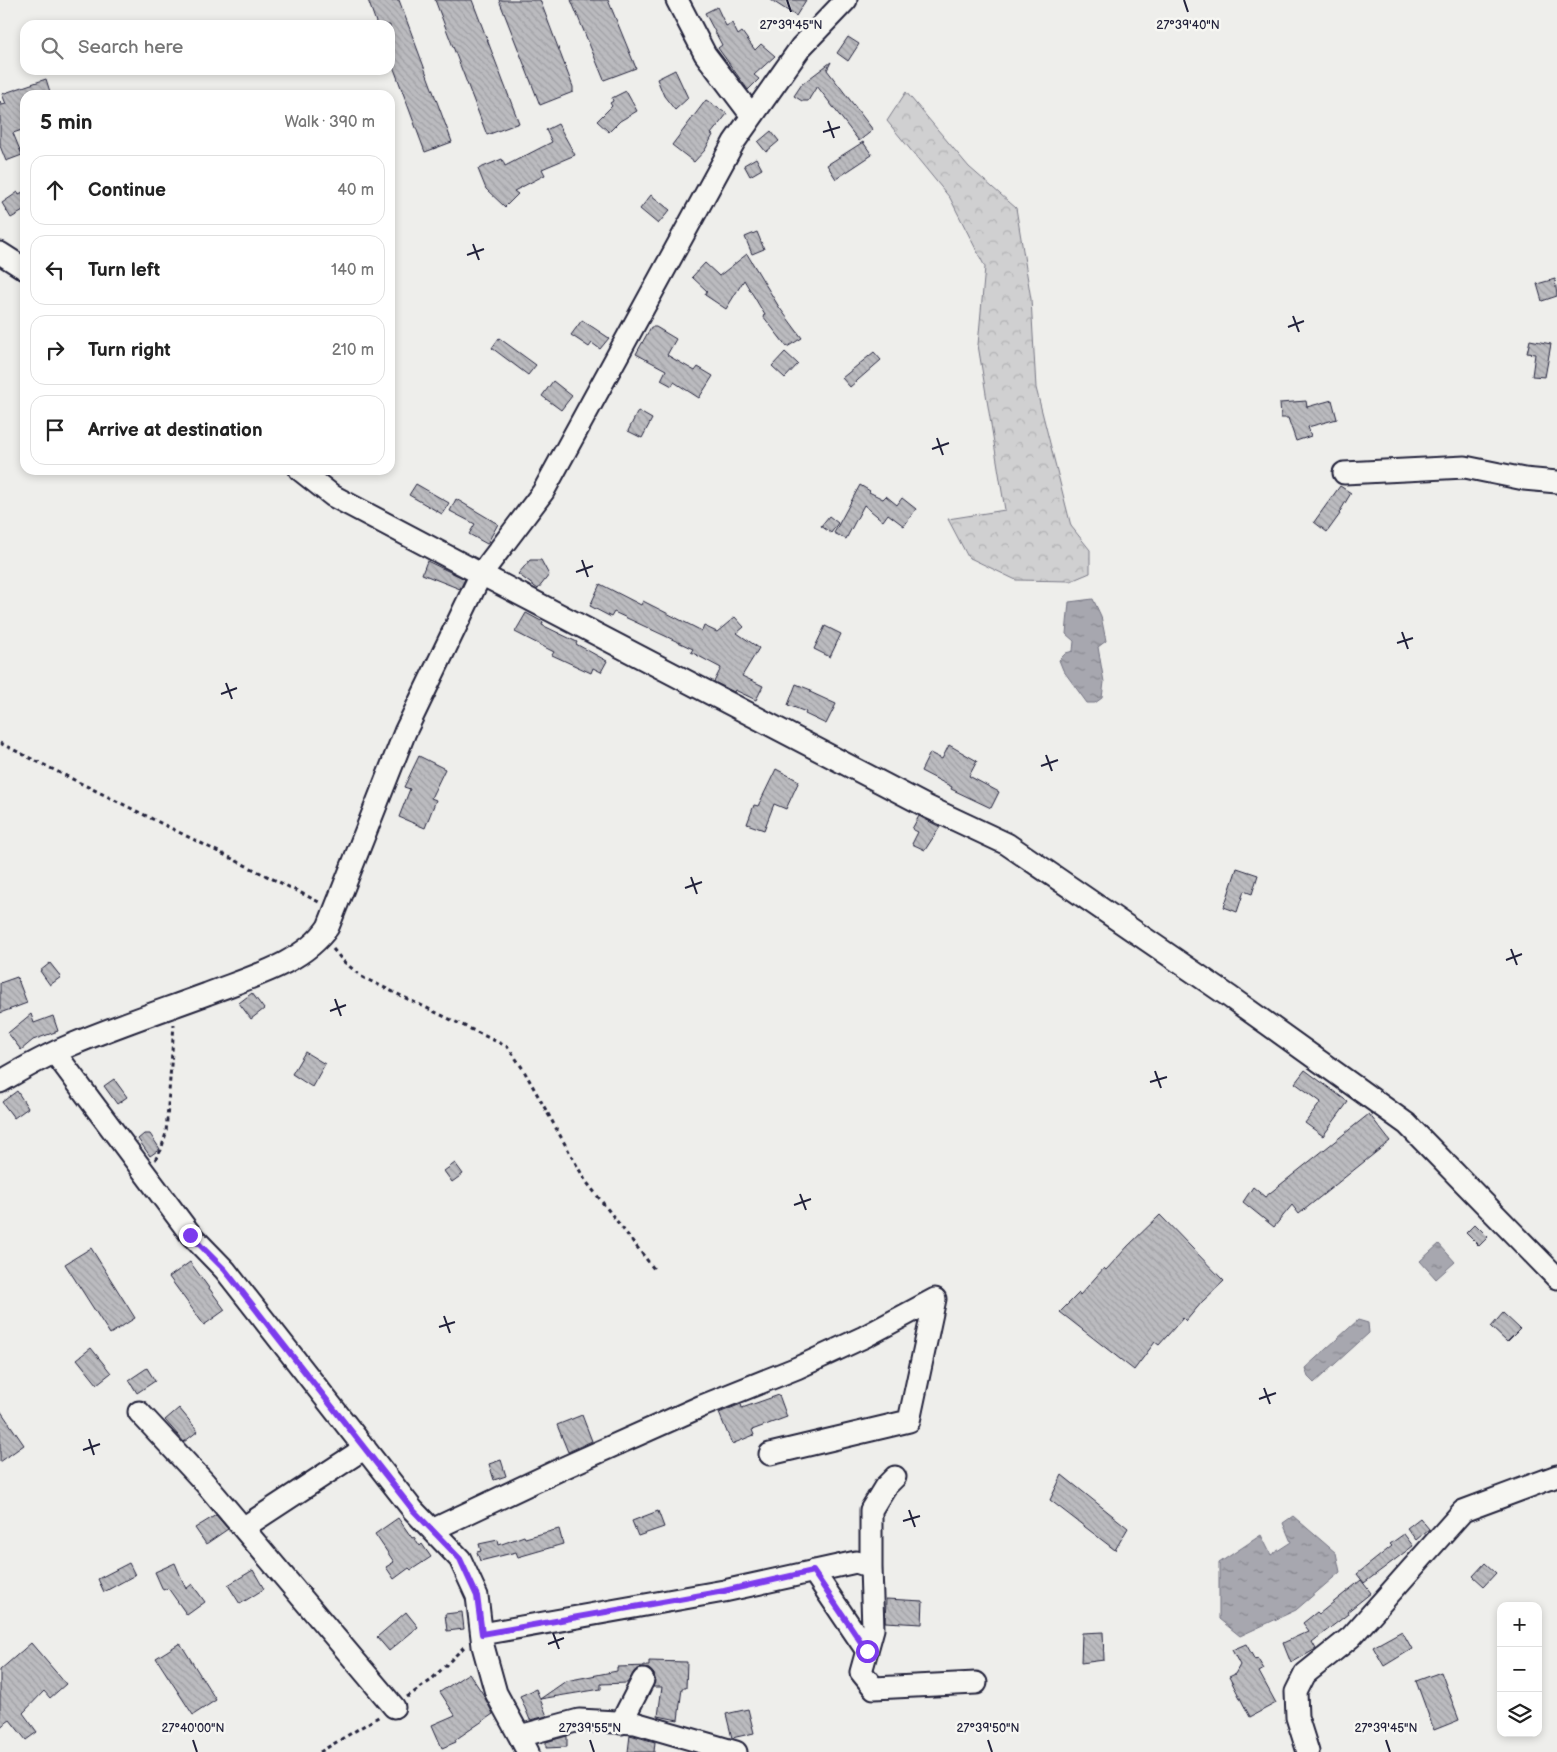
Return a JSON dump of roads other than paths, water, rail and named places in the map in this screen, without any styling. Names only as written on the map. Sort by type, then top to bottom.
[{"type":"street","points":[[677,0],[705,54],[752,116]]},
{"type":"street","points":[[2,1076],[69,1046],[263,972],[297,956],[313,945],[324,934],[405,732],[481,574],[543,492],[734,142],[801,47],[846,0]]},
{"type":"street","points":[[0,253],[20,266]]},
{"type":"street","points":[[1344,473],[1465,467],[1524,479],[1557,482]]},
{"type":"street","points":[[306,475],[333,496],[919,803],[1006,844],[1230,997],[1407,1124],[1557,1278]]},
{"type":"street","points":[[55,1053],[190,1235],[225,1270],[413,1510],[460,1559],[477,1596],[483,1646],[496,1693],[524,1744],[579,1720],[635,1723],[736,1752]]},
{"type":"street","points":[[432,1530],[614,1445],[702,1406],[797,1368],[935,1300],[909,1421],[770,1454]]},
{"type":"street","points":[[139,1412],[205,1482],[394,1707]]},
{"type":"street","points":[[243,1528],[365,1448]]},
{"type":"street","points":[[1308,1752],[1297,1717],[1296,1692],[1306,1674],[1351,1637],[1463,1511],[1557,1476]]},
{"type":"street","points":[[895,1478],[885,1487],[871,1510],[873,1629],[861,1672],[874,1688],[976,1683]]},
{"type":"street","points":[[482,1634],[724,1591],[856,1562],[871,1567],[871,1574]]},
{"type":"street","points":[[813,1571],[867,1651]]},
{"type":"street","points":[[621,1722],[643,1680]]},
{"type":"water","points":[[1093,599],[1101,616],[1106,641],[1098,647],[1104,682],[1102,698],[1095,703],[1087,703],[1063,670],[1059,660],[1066,653],[1073,651],[1074,641],[1066,634],[1069,602]]},
{"type":"water","points":[[1439,1244],[1455,1262],[1436,1279],[1420,1261]]},
{"type":"water","points":[[1358,1320],[1368,1323],[1369,1333],[1314,1383],[1308,1377],[1305,1368]]},
{"type":"water","points":[[1293,1516],[1336,1553],[1340,1572],[1296,1610],[1240,1636],[1219,1619],[1219,1563],[1261,1535],[1271,1555],[1291,1542],[1283,1523]]}]
